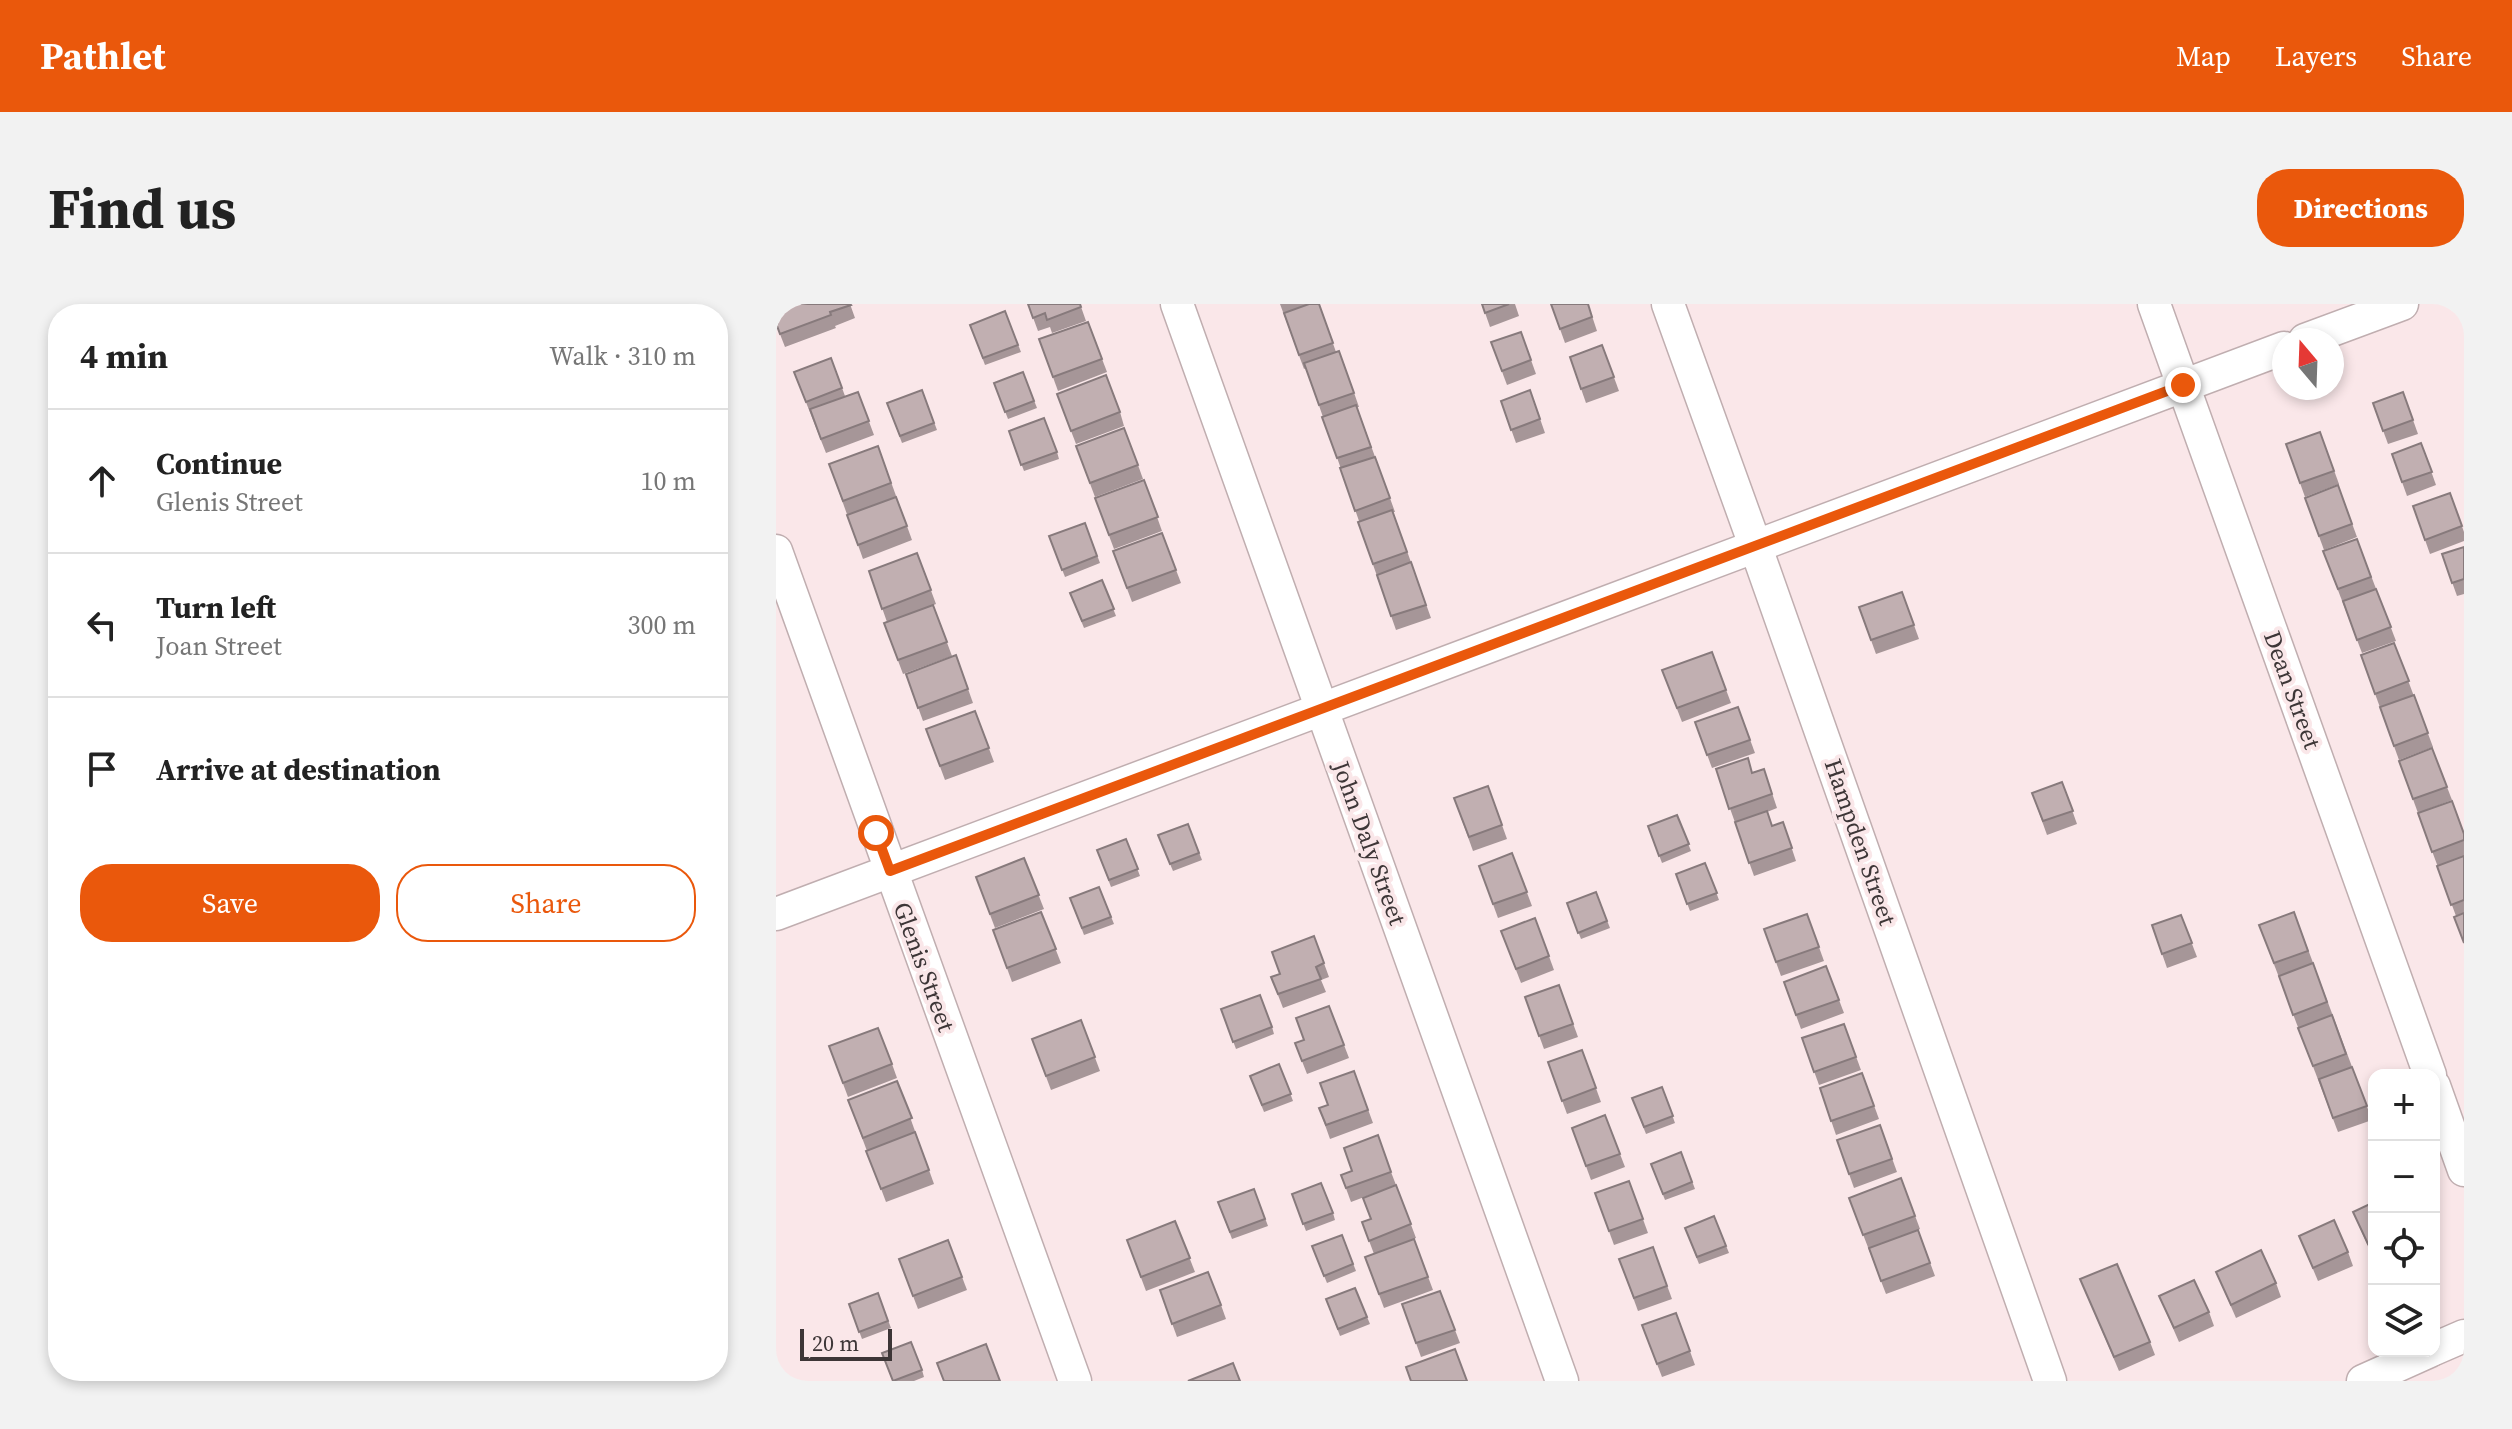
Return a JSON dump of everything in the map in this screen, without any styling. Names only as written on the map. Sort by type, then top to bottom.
[{"type":"street","name":"John Daly Street","points":[[1177,304],[1562,1381]]},
{"type":"street","name":"Hampden Street","points":[[1668,304],[2050,1381]]},
{"type":"street","name":"Dean Street","points":[[2154,304],[2428,1069]]},
{"type":"street","points":[[2337,328],[2402,304]]},
{"type":"street","points":[[776,914],[2272,352]]},
{"type":"street","name":"Glenis Street","points":[[776,551],[1075,1381]]},
{"type":"street","points":[[2440,1103],[2464,1170]]},
{"type":"street","points":[[2440,1346],[2464,1336]]},
{"type":"street","points":[[2363,1381],[2416,1357]]},
{"type":"building","points":[[776,304],[851,305],[780,334],[776,323]]},
{"type":"building","points":[[1028,304],[1080,304],[1081,307],[1047,320],[1045,313],[1033,318]]},
{"type":"building","points":[[1309,304],[1319,304],[1333,343],[1299,355],[1284,313]]},
{"type":"building","points":[[1482,304],[1509,304],[1485,313]]},
{"type":"building","points":[[1551,304],[1588,304],[1592,317],[1560,329]]},
{"type":"building","points":[[1005,311],[1018,345],[983,358],[970,325]]},
{"type":"building","points":[[1088,322],[1102,359],[1053,377],[1039,339]]},
{"type":"building","points":[[1521,332],[1531,360],[1502,371],[1491,342]]},
{"type":"building","points":[[1602,345],[1614,377],[1581,389],[1570,357]]},
{"type":"building","points":[[1339,351],[1354,393],[1319,405],[1304,363]]},
{"type":"building","points":[[831,358],[842,388],[806,402],[794,372]]},
{"type":"building","points":[[1023,372],[1034,401],[1005,412],[994,383]]},
{"type":"building","points":[[1106,375],[1120,412],[1071,431],[1057,394]]},
{"type":"building","points":[[922,390],[934,423],[900,436],[887,403]]},
{"type":"building","points":[[1530,390],[1540,419],[1511,430],[1501,401]]},
{"type":"building","points":[[858,392],[869,421],[821,439],[810,409]]},
{"type":"building","points":[[2403,392],[2413,420],[2383,431],[2373,403]]},
{"type":"building","points":[[1356,405],[1371,447],[1337,458],[1322,417]]},
{"type":"building","points":[[1044,418],[1057,452],[1021,465],[1009,431]]},
{"type":"building","points":[[1124,428],[1138,465],[1090,483],[1076,446]]},
{"type":"building","points":[[2320,432],[2334,471],[2300,483],[2286,444]]},
{"type":"building","points":[[2421,443],[2432,472],[2402,482],[2392,454]]},
{"type":"building","points":[[878,446],[891,483],[843,501],[829,464]]},
{"type":"building","points":[[1375,457],[1390,498],[1355,511],[1340,468]]},
{"type":"building","points":[[1144,480],[1158,517],[1109,535],[1095,498]]},
{"type":"building","points":[[2338,485],[2352,524],[2319,536],[2305,498]]},
{"type":"building","points":[[2450,493],[2462,526],[2425,540],[2413,506]]},
{"type":"building","points":[[896,497],[907,526],[858,545],[847,515]]},
{"type":"building","points":[[1392,510],[1407,552],[1373,564],[1358,522]]},
{"type":"building","points":[[1085,523],[1097,556],[1062,570],[1049,536]]},
{"type":"building","points":[[1162,533],[1176,570],[1127,588],[1113,551]]},
{"type":"building","points":[[2357,539],[2371,577],[2338,589],[2323,551]]},
{"type":"building","points":[[2464,547],[2464,579],[2452,583],[2442,554]]},
{"type":"building","points":[[917,553],[931,590],[882,609],[869,571]]},
{"type":"building","points":[[1411,562],[1426,605],[1391,616],[1377,575]]},
{"type":"building","points":[[1102,580],[1114,609],[1082,621],[1070,593]]},
{"type":"building","points":[[2376,589],[2391,627],[2357,640],[2343,601]]},
{"type":"building","points":[[1902,592],[1914,625],[1871,640],[1859,607]]},
{"type":"building","points":[[933,605],[947,642],[898,660],[884,623]]},
{"type":"building","points":[[2394,643],[2409,681],[2375,694],[2361,655]]},
{"type":"building","points":[[1712,652],[1726,690],[1677,708],[1662,670]]},
{"type":"building","points":[[956,655],[968,689],[918,708],[906,674]]},
{"type":"building","points":[[2414,695],[2428,733],[2394,746],[2380,707]]},
{"type":"building","points":[[1738,707],[1750,740],[1707,755],[1695,722]]},
{"type":"building","points":[[975,711],[989,748],[940,766],[926,729]]},
{"type":"building","points":[[2432,748],[2447,787],[2413,799],[2399,761]]},
{"type":"building","points":[[1748,758],[1752,773],[1764,769],[1772,794],[1729,809],[1716,769]]},
{"type":"building","points":[[2062,782],[2073,811],[2043,821],[2032,793]]},
{"type":"building","points":[[1488,786],[1502,825],[1469,837],[1454,798]]},
{"type":"building","points":[[2452,801],[2464,840],[2432,852],[2418,813]]},
{"type":"building","points":[[1767,811],[1772,826],[1783,822],[1792,848],[1749,863],[1735,822]]},
{"type":"building","points":[[1677,815],[1689,844],[1659,856],[1648,826]]},
{"type":"building","points":[[1188,824],[1199,853],[1170,864],[1158,835]]},
{"type":"building","points":[[1126,839],[1138,869],[1109,880],[1097,850]]},
{"type":"building","points":[[1512,853],[1527,892],[1493,904],[1479,866]]},
{"type":"building","points":[[2464,856],[2464,900],[2451,905],[2437,866]]},
{"type":"building","points":[[1024,858],[1039,895],[990,914],[976,877]]},
{"type":"building","points":[[1705,863],[1717,893],[1687,904],[1676,874]]},
{"type":"building","points":[[1099,887],[1111,917],[1082,928],[1070,898]]},
{"type":"building","points":[[1596,892],[1607,921],[1578,933],[1567,903]]},
{"type":"building","points":[[1041,912],[1056,949],[1007,968],[993,930]]},
{"type":"building","points":[[2294,912],[2308,951],[2274,963],[2259,925]]},
{"type":"building","points":[[2464,913],[2464,943],[2454,917]]},
{"type":"building","points":[[1807,914],[1819,947],[1776,962],[1764,929]]},
{"type":"building","points":[[2181,915],[2192,943],[2162,954],[2152,925]]},
{"type":"building","points":[[1535,918],[1549,956],[1516,969],[1501,931]]},
{"type":"building","points":[[1314,936],[1324,963],[1316,967],[1321,979],[1278,994],[1271,977],[1280,974],[1272,952]]},
{"type":"building","points":[[2313,963],[2327,1002],[2293,1015],[2279,976]]},
{"type":"building","points":[[1826,966],[1839,1000],[1796,1015],[1784,982]]},
{"type":"building","points":[[1559,985],[1573,1024],[1539,1036],[1525,997]]},
{"type":"building","points":[[1260,995],[1272,1027],[1233,1042],[1221,1009]]},
{"type":"building","points":[[1329,1006],[1344,1045],[1302,1061],[1295,1043],[1304,1040],[1296,1018]]},
{"type":"building","points":[[2332,1015],[2346,1054],[2313,1066],[2298,1028]]},
{"type":"building","points":[[1081,1020],[1095,1057],[1046,1076],[1032,1039]]},
{"type":"building","points":[[1844,1024],[1856,1057],[1814,1072],[1802,1038]]},
{"type":"building","points":[[878,1028],[892,1064],[843,1083],[829,1046]]},
{"type":"building","points":[[1582,1050],[1596,1088],[1562,1101],[1548,1062]]},
{"type":"building","points":[[1279,1064],[1291,1094],[1262,1105],[1250,1076]]},
{"type":"building","points":[[2352,1067],[2367,1106],[2333,1118],[2319,1079]]},
{"type":"building","points":[[1354,1071],[1368,1110],[1326,1125],[1319,1108],[1328,1105],[1320,1083]]},
{"type":"building","points":[[1862,1073],[1874,1106],[1831,1121],[1820,1088]]},
{"type":"building","points":[[897,1081],[912,1118],[863,1138],[848,1100]]},
{"type":"building","points":[[1662,1087],[1673,1116],[1644,1127],[1632,1098]]},
{"type":"building","points":[[1605,1115],[1620,1154],[1586,1166],[1572,1128]]},
{"type":"building","points":[[1880,1125],[1892,1159],[1849,1174],[1837,1140]]},
{"type":"building","points":[[915,1132],[929,1170],[881,1189],[866,1151]]},
{"type":"building","points":[[1378,1135],[1391,1172],[1346,1188],[1341,1175],[1352,1171],[1344,1148]]},
{"type":"building","points":[[1681,1152],[1692,1182],[1663,1194],[1651,1164]]},
{"type":"building","points":[[1901,1178],[1915,1216],[1863,1235],[1849,1198]]},
{"type":"building","points":[[1629,1181],[1643,1219],[1609,1231],[1595,1193]]},
{"type":"building","points":[[1321,1183],[1333,1213],[1303,1224],[1292,1194]]},
{"type":"building","points":[[1396,1185],[1411,1224],[1369,1241],[1362,1222],[1371,1219],[1363,1198]]},
{"type":"building","points":[[1254,1189],[1265,1219],[1230,1232],[1218,1202]]},
{"type":"building","points":[[2368,1205],[2368,1244],[2353,1212]]},
{"type":"building","points":[[1714,1216],[1726,1246],[1697,1257],[1685,1228]]},
{"type":"building","points":[[2334,1220],[2348,1252],[2313,1268],[2299,1236]]},
{"type":"building","points":[[1175,1221],[1190,1258],[1141,1277],[1127,1240]]},
{"type":"building","points":[[1918,1230],[1930,1263],[1881,1281],[1869,1248]]},
{"type":"building","points":[[1342,1235],[1353,1264],[1324,1276],[1312,1246]]},
{"type":"building","points":[[1414,1239],[1428,1277],[1379,1294],[1365,1257]]},
{"type":"building","points":[[948,1240],[962,1277],[913,1296],[899,1259]]},
{"type":"building","points":[[1653,1247],[1667,1286],[1634,1298],[1619,1259]]},
{"type":"building","points":[[2261,1250],[2276,1283],[2231,1305],[2216,1272]]},
{"type":"building","points":[[2117,1264],[2150,1342],[2114,1357],[2080,1279]]},
{"type":"building","points":[[1208,1272],[1221,1305],[1172,1324],[1160,1290]]},
{"type":"building","points":[[2194,1280],[2209,1312],[2174,1328],[2159,1296]]},
{"type":"building","points":[[1355,1288],[1367,1317],[1338,1329],[1326,1299]]},
{"type":"building","points":[[1440,1291],[1455,1330],[1416,1343],[1402,1304]]},
{"type":"building","points":[[878,1293],[888,1321],[859,1332],[849,1304]]},
{"type":"building","points":[[1676,1313],[1690,1351],[1657,1364],[1642,1325]]},
{"type":"building","points":[[911,1342],[922,1370],[893,1381],[882,1353]]},
{"type":"building","points":[[986,1344],[1000,1381],[944,1381],[937,1363]]},
{"type":"building","points":[[1455,1349],[1467,1381],[1411,1381],[1406,1367]]},
{"type":"building","points":[[1233,1363],[1240,1381],[1188,1381]]},
{"type":"route","points":[[876,833],[890,871],[2183,385]]}]
